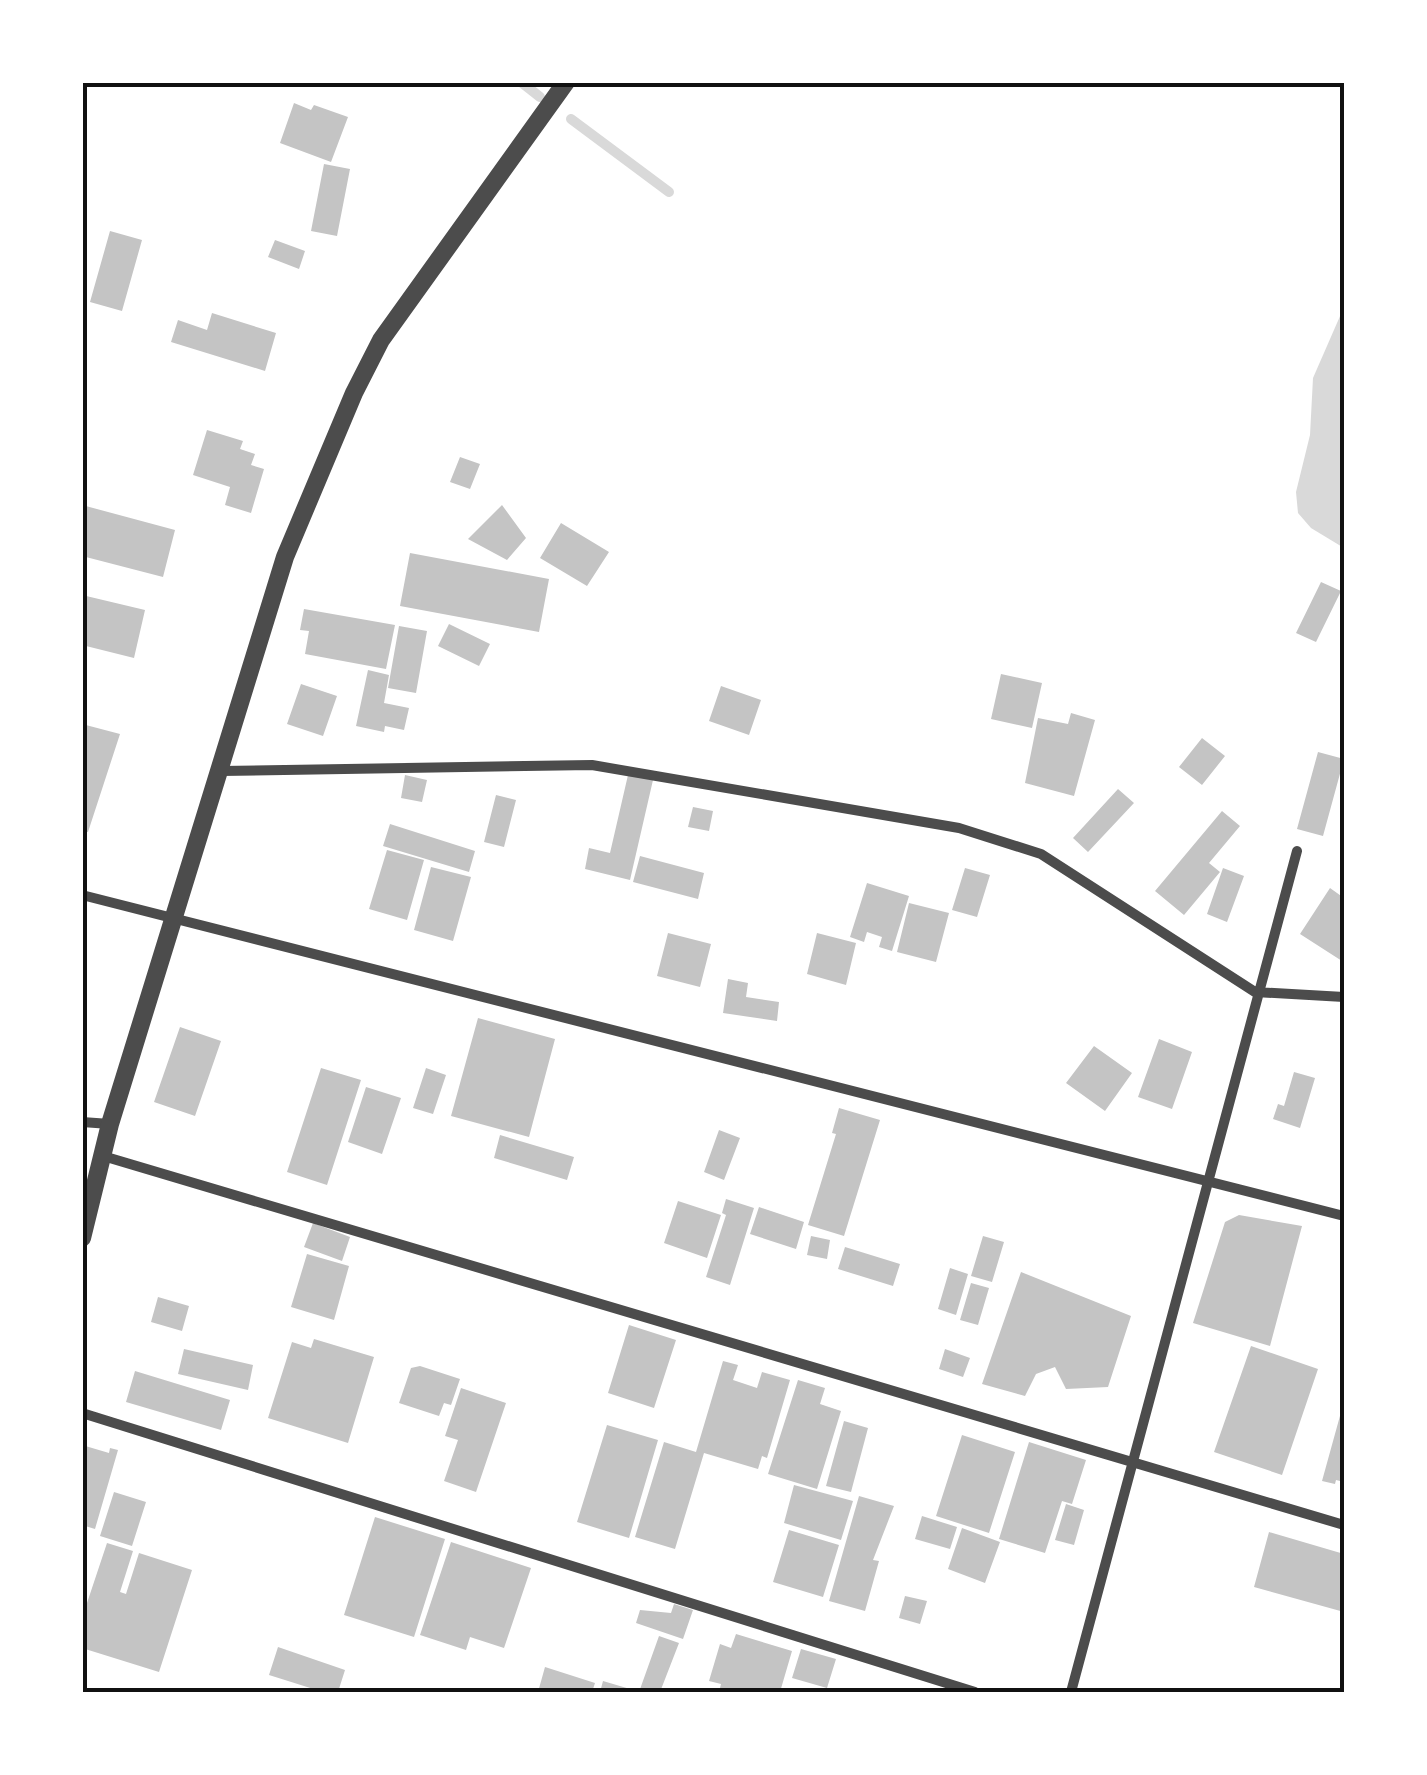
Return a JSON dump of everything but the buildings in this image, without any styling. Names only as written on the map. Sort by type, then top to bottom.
[{"type":"street","points":[[82,1238],[110,1124],[285,557],[372,358],[566,82]]},
{"type":"street","points":[[221,770],[592,765],[959,828],[1041,854],[1256,992],[1344,997]]},
{"type":"street","points":[[1071,1692],[1135,1462],[1206,1178],[1297,851]]},
{"type":"street","points":[[82,894],[1344,1216]]},
{"type":"street","points":[[82,1122],[110,1124]]},
{"type":"street","points":[[103,1156],[1344,1525]]},
{"type":"street","points":[[82,1413],[976,1692]]},
{"type":"shaded area","points":[[1344,307],[1344,548],[1311,528],[1298,513],[1296,492],[1310,435],[1313,378]]},
{"type":"waterway","points":[[521,82],[540,97]]},
{"type":"waterway","points":[[571,119],[669,192]]}]
